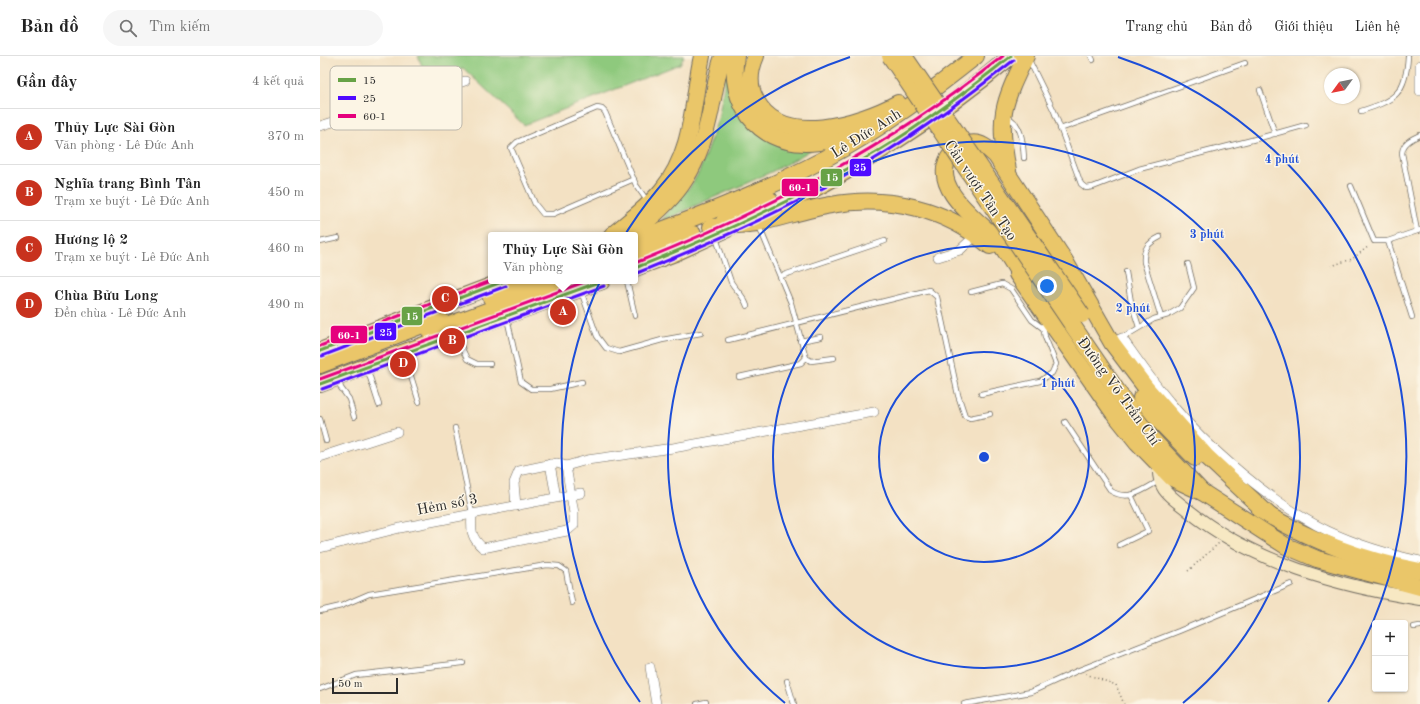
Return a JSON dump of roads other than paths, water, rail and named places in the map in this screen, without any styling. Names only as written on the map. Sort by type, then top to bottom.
[{"type":"highway","points":[[632,232],[653,208],[684,153],[692,118],[702,56]]},
{"type":"highway","points":[[617,232],[680,190],[696,162],[706,131],[723,56]]},
{"type":"highway","points":[[736,56],[734,75],[736,93],[743,108],[752,120],[764,130],[775,136],[793,142],[804,143],[823,141],[879,126]]},
{"type":"highway","name":"Lê Đức Anh","points":[[756,56],[751,68],[751,83],[758,105],[778,122],[786,126],[806,128],[842,123],[873,116],[912,94],[965,56]]},
{"type":"highway","name":"Cầu vượt Tân Tạo","points":[[890,56],[1076,319]]},
{"type":"highway","points":[[904,56],[1076,319]]},
{"type":"highway","name":"Lê Đức Anh","points":[[638,239],[768,187],[842,150],[943,82],[976,56]]},
{"type":"highway","name":"Lê Đức Anh","points":[[755,216],[808,183],[864,152],[949,92],[996,56]]},
{"type":"highway","name":"Lê Đức Anh","points":[[638,255],[705,234],[777,207],[864,160],[916,127],[986,78],[1011,56]]},
{"type":"highway","points":[[1010,177],[1002,133],[1003,115],[1008,92],[1026,56]]},
{"type":"highway","points":[[752,120],[771,128],[784,131],[806,128]]},
{"type":"highway","points":[[1202,492],[1159,473],[1047,324],[1024,281],[998,241],[964,209],[951,193],[945,179],[945,168],[949,157],[958,148],[975,143],[992,152],[1117,340],[1146,388],[1190,438],[1270,516]]},
{"type":"highway","points":[[705,234],[736,225],[755,216],[832,204],[877,201],[896,203],[935,213],[970,231],[996,250],[1024,281]]},
{"type":"highway","name":"Lê Đức Anh","points":[[638,267],[705,234]]},
{"type":"highway","points":[[320,351],[496,284]]},
{"type":"highway","points":[[320,375],[448,326],[529,287],[574,285]]},
{"type":"highway","points":[[320,365],[448,326],[506,316],[574,285]]},
{"type":"highway","name":"Đường Võ Trần Chí","points":[[1076,319],[1135,417],[1150,437],[1202,492],[1286,546],[1317,559],[1420,587]]},
{"type":"highway","name":"Đường Võ Trần Chí","points":[[1076,319],[1144,403],[1178,442],[1217,478],[1270,516],[1316,540],[1375,561],[1420,571]]},
{"type":"highway","points":[[320,384],[404,352],[448,326]]},
{"type":"street","points":[[1420,65],[1420,91]]},
{"type":"street","points":[[320,126],[330,123]]},
{"type":"street","points":[[938,257],[960,250],[970,231]]},
{"type":"street","points":[[1117,340],[1189,424],[1219,453],[1266,492],[1326,530],[1362,546],[1420,561]]},
{"type":"street","points":[[516,506],[514,483],[519,471],[557,463],[566,466],[588,460],[673,448],[874,412]]},
{"type":"street","points":[[320,457],[397,432]]},
{"type":"street","points":[[550,464],[556,498]]},
{"type":"street","points":[[472,513],[471,529],[476,542],[483,548],[567,531],[574,525],[566,466]]},
{"type":"street","points":[[1159,473],[1168,494],[1206,525],[1225,537],[1287,566],[1375,590],[1420,599]]},
{"type":"street","name":"Hẻm số 3","points":[[320,548],[400,528],[581,493]]},
{"type":"street","points":[[650,667],[656,704]]},
{"type":"lane","points":[[1026,56],[1060,129],[1081,184],[1086,188],[1093,187],[1139,169],[1306,125]]},
{"type":"lane","points":[[1361,111],[1395,97],[1400,90],[1405,77],[1408,56]]},
{"type":"lane","points":[[1060,129],[1245,63]]},
{"type":"lane","points":[[1260,90],[1275,134]]},
{"type":"lane","points":[[634,179],[553,214],[543,214],[535,204],[511,148],[517,142],[597,108],[602,109],[605,112],[634,179],[653,208]]},
{"type":"lane","points":[[1003,115],[1013,119],[1019,128],[1024,158]]},
{"type":"lane","points":[[1351,186],[1374,241],[1388,241],[1419,230],[1402,154],[1403,148],[1407,143],[1420,135]]},
{"type":"lane","points":[[755,216],[791,303],[800,341],[806,358],[811,361],[834,358]]},
{"type":"lane","points":[[705,234],[736,289],[742,294],[747,306]]},
{"type":"lane","points":[[320,242],[338,238]]},
{"type":"lane","points":[[1160,238],[1150,242],[1143,254],[1144,262],[1161,317]]},
{"type":"lane","points":[[1388,241],[1412,317]]},
{"type":"lane","points":[[781,276],[885,242]]},
{"type":"lane","points":[[1117,340],[1139,327],[1180,308],[1194,288],[1188,264]]},
{"type":"lane","points":[[1126,272],[1131,302],[1139,327]]},
{"type":"lane","points":[[628,284],[635,316]]},
{"type":"lane","points":[[971,292],[1002,284],[1011,289],[1032,320],[1047,324],[1045,337],[1056,364],[1052,373],[1040,381],[981,394]]},
{"type":"lane","points":[[574,285],[597,336],[606,348],[619,352],[662,340],[701,333]]},
{"type":"lane","points":[[728,340],[929,290],[938,297],[958,395],[965,416],[970,418],[990,414]]},
{"type":"lane","points":[[506,316],[508,333],[521,382],[530,390],[550,389],[582,382]]},
{"type":"lane","points":[[448,326],[467,359],[477,364],[490,364]]},
{"type":"lane","points":[[800,341],[821,337]]},
{"type":"lane","points":[[404,352],[419,402]]},
{"type":"lane","points":[[739,377],[801,363],[806,358]]},
{"type":"lane","points":[[367,366],[379,405]]},
{"type":"lane","points":[[338,378],[341,388],[349,399],[354,417]]},
{"type":"lane","points":[[320,419],[326,441]]},
{"type":"lane","points":[[1065,422],[1111,491],[1119,496],[1131,495],[1159,473]]},
{"type":"lane","points":[[455,428],[472,513]]},
{"type":"lane","points":[[1119,545],[1148,532],[1131,495]]},
{"type":"lane","points":[[320,611],[341,606],[369,594],[547,565],[559,566],[566,571],[572,603]]},
{"type":"lane","points":[[964,704],[1031,692],[1079,670],[1179,631],[1291,584]]},
{"type":"lane","points":[[1414,627],[1420,626]]},
{"type":"lane","points":[[320,689],[356,674],[463,663]]},
{"type":"lane","points":[[787,681],[794,704]]},
{"type":"lane","points":[[697,704],[706,702]]},
{"type":"place","name":"Hương lộ 2","points":[[445,299]]},
{"type":"place","name":"Thủy Lực Sài Gòn","points":[[563,312]]},
{"type":"place","name":"Nghĩa trang Bình Tân","points":[[452,341]]},
{"type":"place","name":"Chùa Bửu Long","points":[[403,364]]}]
